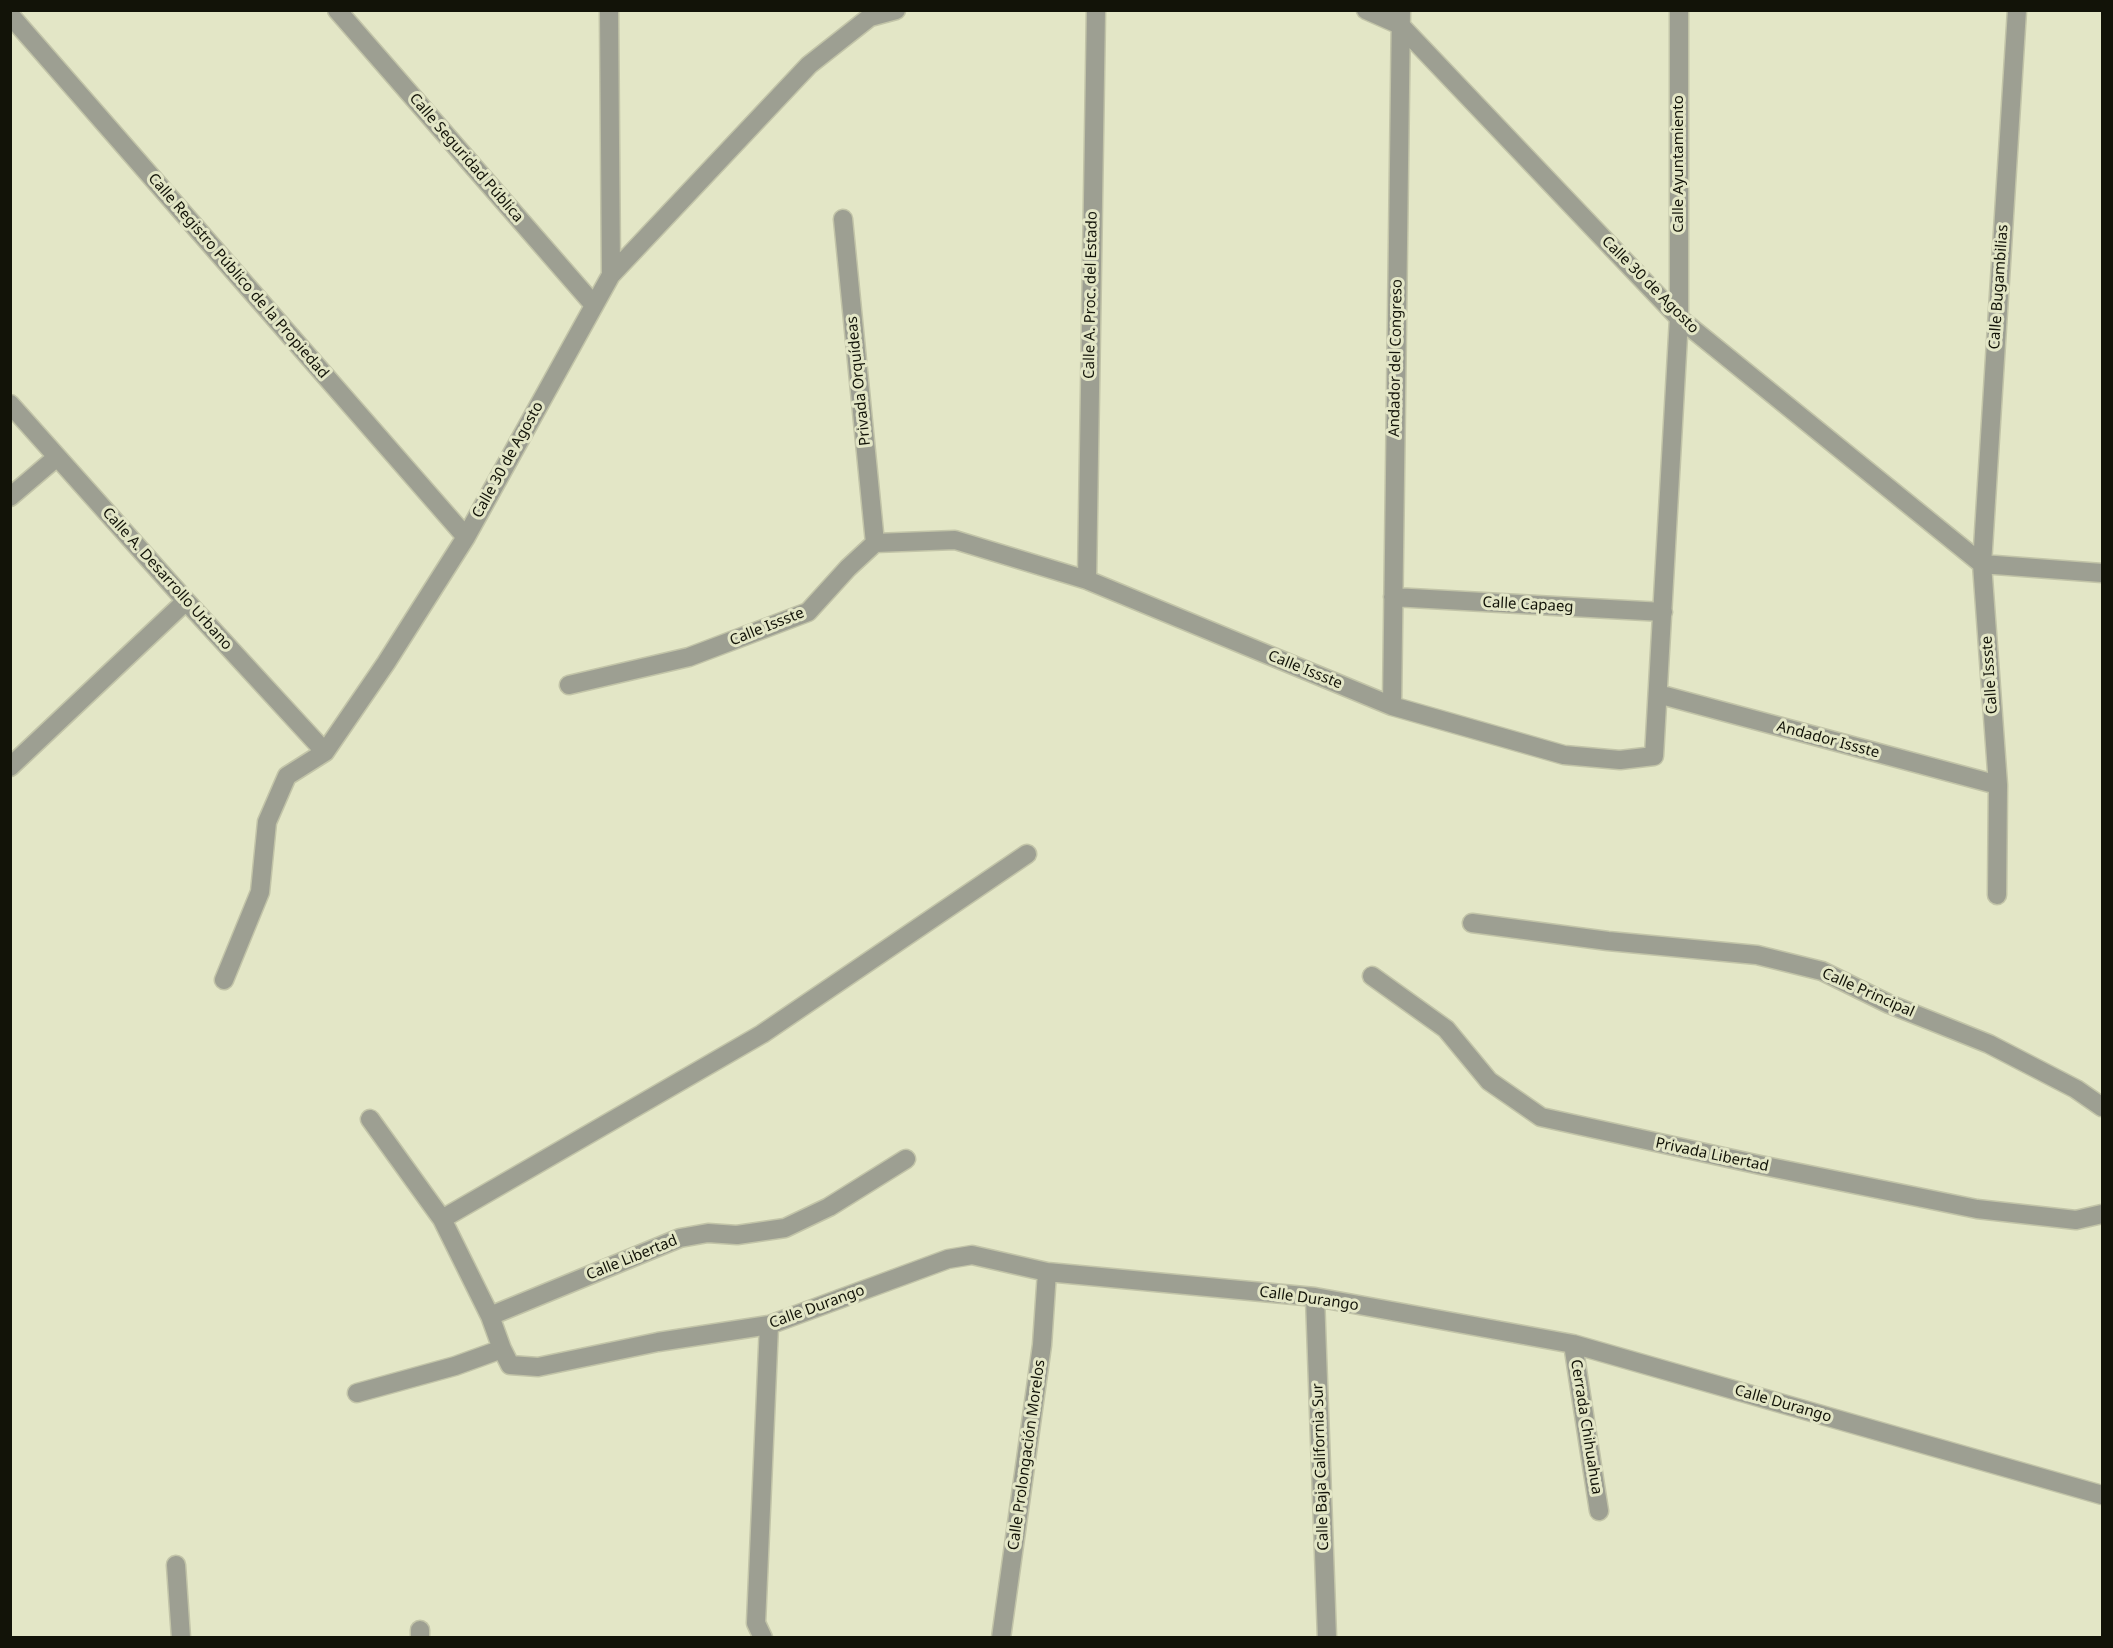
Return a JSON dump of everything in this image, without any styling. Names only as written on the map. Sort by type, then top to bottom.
[{"type":"street","points":[[11,15],[13,10]]},
{"type":"street","name":"Calle Seguridad Pública","points":[[337,10],[594,305]]},
{"type":"street","points":[[609,10],[610,275]]},
{"type":"street","name":"Calle 30 de Agosto","points":[[224,980],[260,892],[267,822],[287,776],[326,752],[386,663],[466,537],[610,275],[809,65],[871,14],[896,10]]},
{"type":"street","name":"Calle A. Proc. del Estado","points":[[1087,580],[1096,10]]},
{"type":"street","name":"Calle 30 de Agosto","points":[[1366,10],[1400,18],[1679,318],[1982,564]]},
{"type":"street","name":"Calle Ayuntamiento","points":[[1679,10],[1679,318]]},
{"type":"street","name":"Calle Bugambilias","points":[[1982,564],[2017,10]]},
{"type":"street","name":"Calle Registro Público de la Propiedad","points":[[11,15],[466,537]]},
{"type":"street","name":"Andador del Congreso","points":[[1392,706],[1400,18]]},
{"type":"street","name":"Privada Orquídeas","points":[[843,219],[875,543]]},
{"type":"street","name":"Calle Issste","points":[[569,686],[689,657],[808,612],[848,568],[875,543],[955,540],[1087,580],[1392,706],[1564,755],[1620,760],[1654,756],[1679,318]]},
{"type":"street","name":"Calle A. Desarrollo Urbano","points":[[10,404],[186,602],[326,752]]},
{"type":"street","points":[[10,497],[57,457]]},
{"type":"street","points":[[1982,564],[2103,573]]},
{"type":"street","name":"Calle Issste","points":[[1982,564],[1998,785],[1997,895]]},
{"type":"street","name":"Calle Capaeg","points":[[1393,597],[1663,612]]},
{"type":"street","points":[[10,767],[186,602]]},
{"type":"street","name":"Andador Issste","points":[[1658,694],[1998,785]]},
{"type":"street","points":[[442,1219],[762,1034],[1027,854]]},
{"type":"street","name":"Calle Principal","points":[[1472,923],[1608,941],[1757,955],[1822,971],[1889,1004],[1989,1044],[2076,1089],[2103,1107]]},
{"type":"street","name":"Privada Libertad","points":[[1372,976],[1446,1029],[1489,1081],[1541,1117],[1771,1168],[1977,1209],[2076,1220],[2103,1214]]},
{"type":"street","points":[[357,1393],[455,1366],[506,1357],[490,1316],[442,1219],[370,1119]]},
{"type":"street","name":"Calle Libertad","points":[[490,1316],[680,1238],[708,1233],[737,1235],[785,1228],[829,1207],[906,1160]]},
{"type":"street","name":"Calle Durango","points":[[506,1357],[538,1367],[658,1342],[769,1325],[948,1259],[972,1255],[1047,1272],[1315,1297],[1573,1344],[2103,1496]]},
{"type":"street","name":"Calle Prolongación Morelos","points":[[1001,1638],[1042,1345],[1047,1272]]},
{"type":"street","name":"Calle Baja California Sur","points":[[1315,1297],[1327,1638]]},
{"type":"street","points":[[763,1638],[756,1623],[769,1325]]},
{"type":"street","name":"Cerrada Chihuahua","points":[[1573,1344],[1599,1510]]},
{"type":"street","points":[[176,1565],[181,1638]]}]
